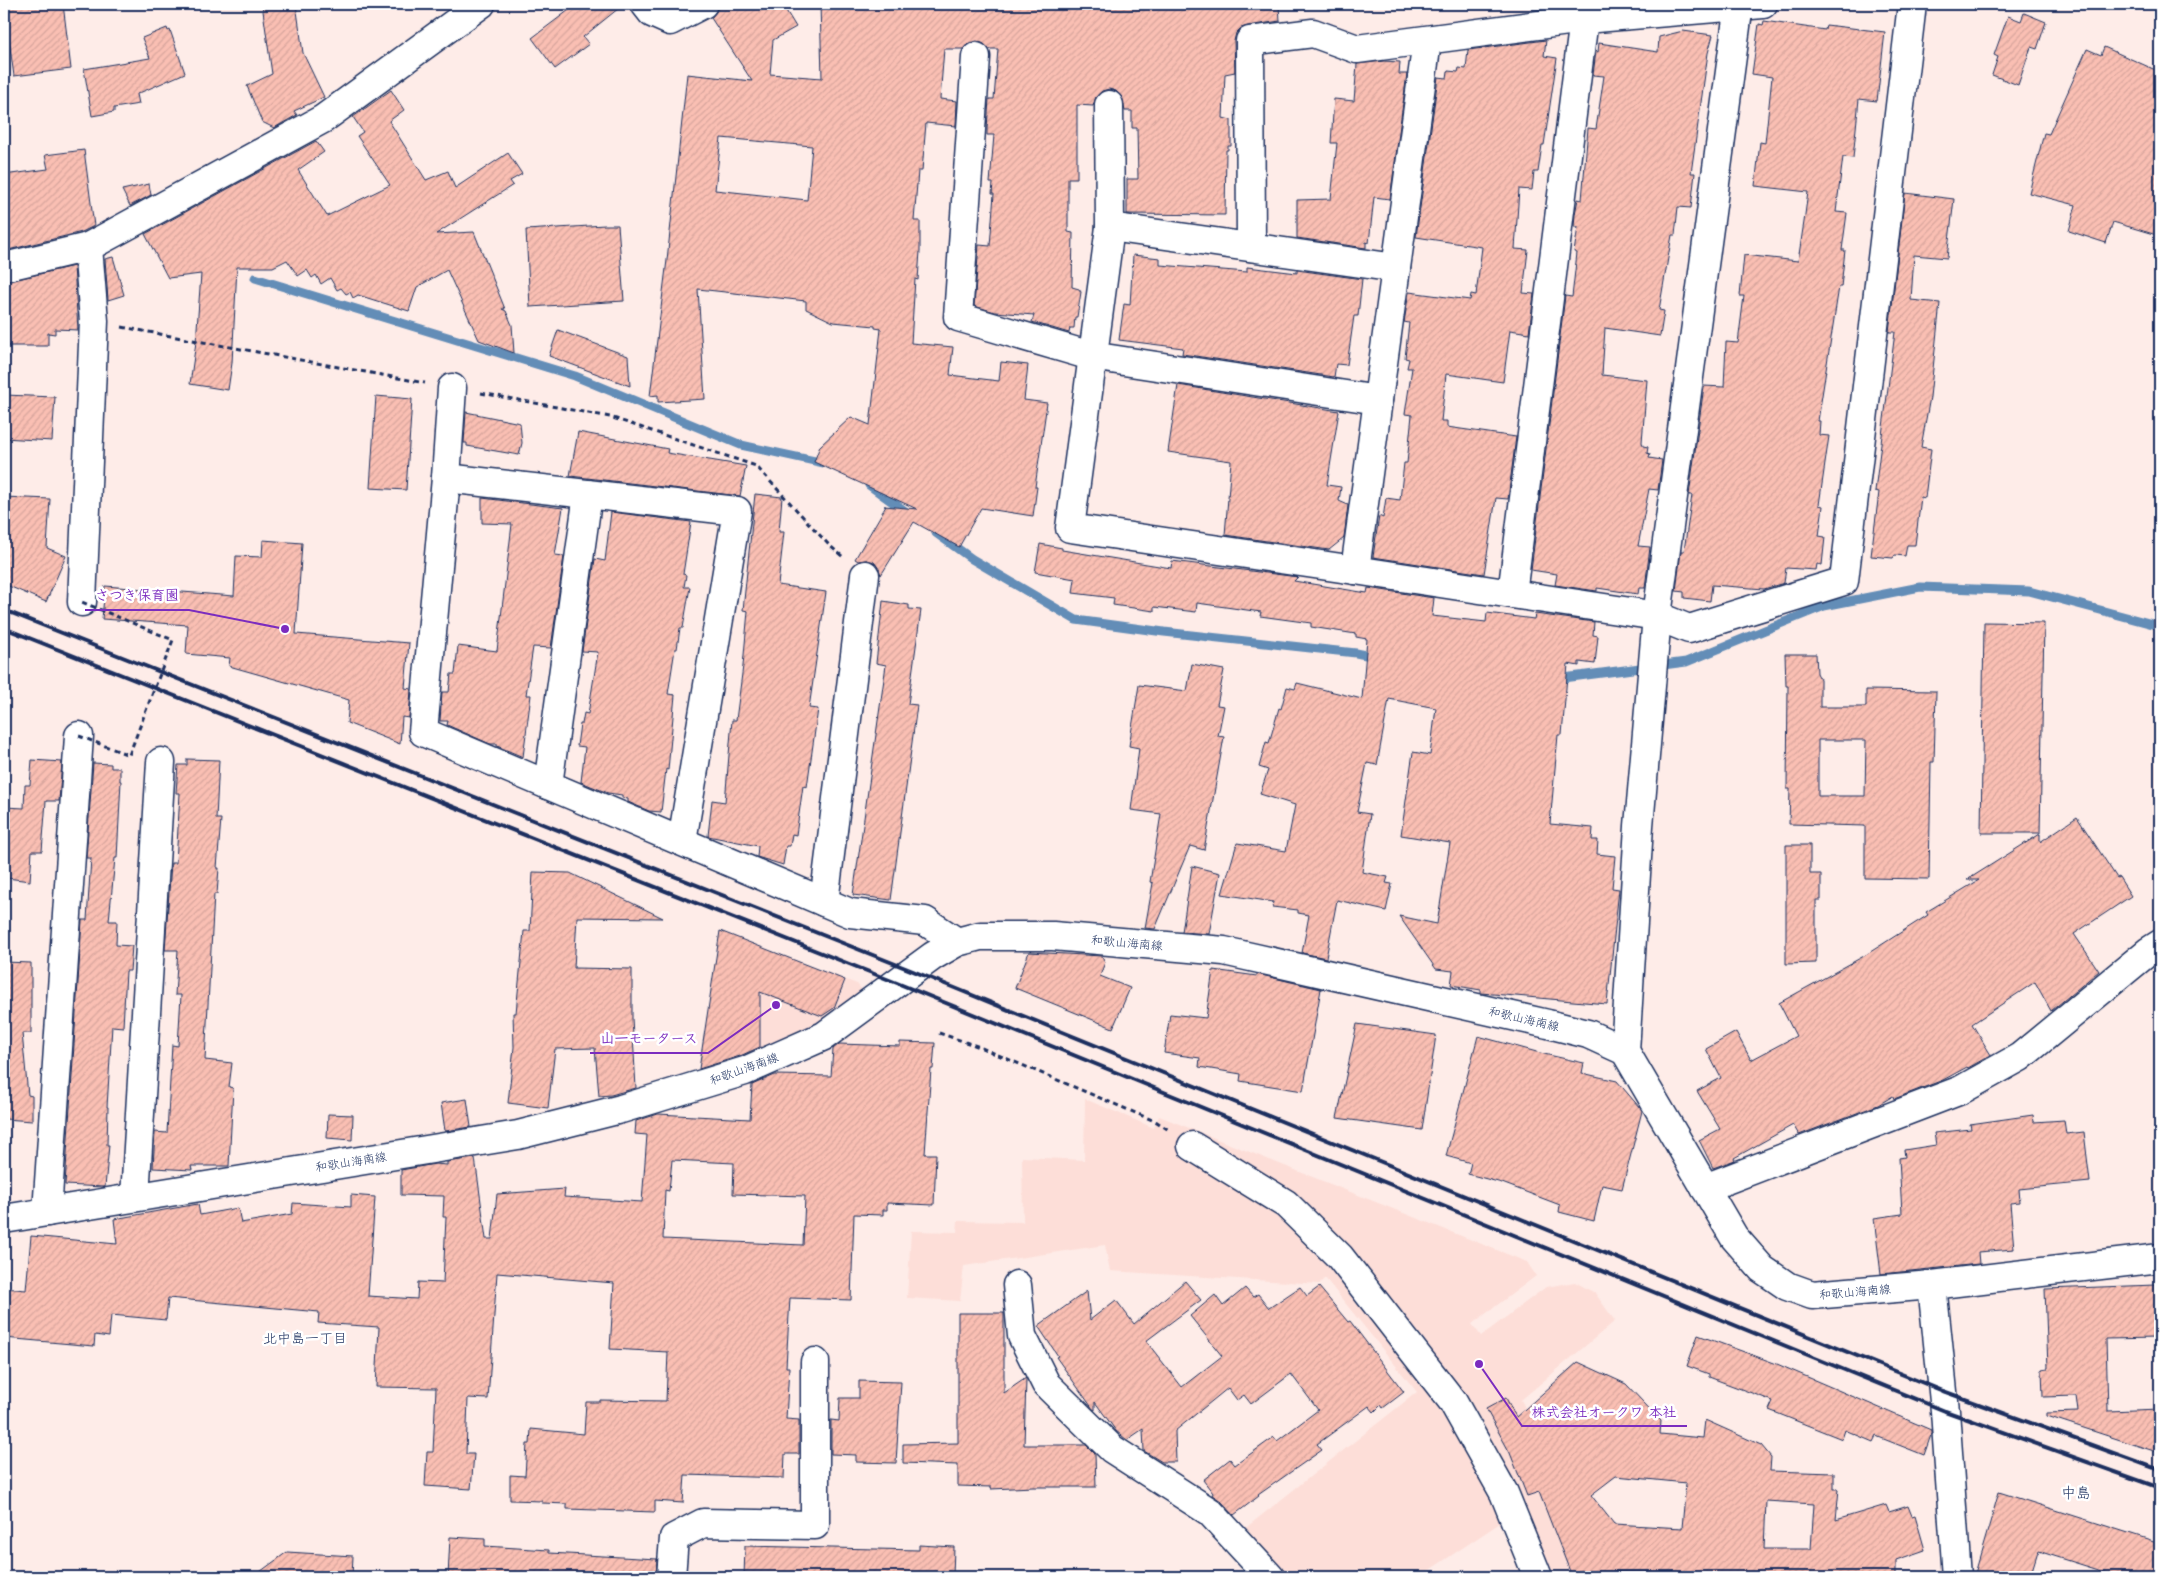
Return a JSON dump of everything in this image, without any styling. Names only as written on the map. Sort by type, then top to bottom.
[{"type":"street","points":[[4,267],[88,247],[323,119],[482,4]]},
{"type":"street","points":[[645,4],[652,13],[670,20],[703,4]]},
{"type":"street","points":[[1252,247],[1250,41],[1313,33],[1357,49],[1584,20],[1747,4],[1657,616],[1639,826],[1625,1051]]},
{"type":"street","points":[[1109,105],[1110,228],[1091,356],[1070,528],[1657,616],[1689,629],[1844,581],[1912,4]]},
{"type":"street","points":[[1512,594],[1584,20]]},
{"type":"street","points":[[1356,570],[1427,41]]},
{"type":"street","points":[[976,57],[958,317],[1091,356],[1378,400]]},
{"type":"street","points":[[1110,228],[1396,268]]},
{"type":"street","points":[[82,602],[94,322],[88,247]]},
{"type":"street","points":[[452,388],[446,478],[423,732],[824,902],[850,912],[925,921],[958,942]]},
{"type":"street","points":[[446,478],[737,511],[682,841]]},
{"type":"street","points":[[548,785],[588,494]]},
{"type":"street","points":[[824,902],[865,575]]},
{"type":"street","points":[[47,1212],[79,736]]},
{"type":"street","points":[[135,1197],[161,762]]},
{"type":"street","name":"和歌山海南線","points":[[4,1219],[518,1135],[621,1109],[735,1074],[824,1036],[933,956],[958,942],[980,936],[1053,936],[1224,951],[1548,1024],[1588,1034],[1625,1051],[1734,1236],[1762,1269],[1787,1286],[1812,1295],[1932,1285],[2160,1258]]},
{"type":"street","points":[[1705,1188],[1961,1090],[2020,1057],[2160,944]]},
{"type":"street","points":[[1192,1146],[1286,1204],[1340,1257],[1453,1402],[1504,1493],[1538,1577]]},
{"type":"street","points":[[1017,1284],[1022,1336],[1046,1384],[1112,1449],[1210,1512],[1270,1577]]},
{"type":"street","points":[[1932,1285],[1943,1391],[1957,1577]]},
{"type":"street","points":[[671,1577],[674,1538],[704,1523],[815,1525],[814,1362]]},
{"type":"path","points":[[94,322],[610,417],[756,466],[828,544],[865,575]]},
{"type":"path","points":[[79,736],[129,755],[173,640],[82,602]]},
{"type":"path","points":[[939,1034],[977,1046],[1157,1122],[1192,1146]]},
{"type":"shaded area","points":[[720,931],[857,984],[864,992],[815,1026],[785,1043],[699,1071]]},
{"type":"shaded area","points":[[1085,1099],[1154,1128],[1159,1116],[1527,1262],[1536,1276],[1472,1324],[1481,1336],[1546,1287],[1575,1282],[1595,1293],[1615,1321],[1521,1400],[1559,1472],[1597,1569],[1838,1577],[1521,1577],[1500,1523],[1419,1577],[1284,1577],[1243,1530],[1417,1392],[1325,1278],[1319,1284],[1110,1271],[1105,1245],[964,1266],[960,1301],[907,1298],[911,1231],[957,1232],[958,1221],[1023,1222],[1022,1157],[1084,1160]]},
{"type":"building","points":[[4,4],[63,4],[71,69],[14,76]]},
{"type":"building","points":[[262,4],[296,4],[303,53],[324,97],[294,111],[297,115],[274,128],[262,122],[247,86],[272,74]]},
{"type":"building","points":[[577,4],[624,4],[583,37],[589,44],[555,69],[532,38]]},
{"type":"building","points":[[718,4],[782,4],[796,27],[773,40],[770,74],[822,78],[820,4],[1279,4],[1280,21],[1248,26],[1241,28],[1236,33],[1234,41],[1235,72],[1225,74],[1223,118],[1231,120],[1231,146],[1228,146],[1228,150],[1226,150],[1225,215],[1127,214],[1127,179],[1138,179],[1137,128],[1132,128],[1132,111],[1125,111],[1122,97],[1116,91],[1109,89],[1102,91],[1096,97],[1093,106],[1077,105],[1077,178],[1068,178],[1068,232],[1073,233],[1072,287],[1079,289],[1081,292],[1074,328],[1070,328],[1069,333],[1032,322],[1034,315],[995,312],[974,306],[979,245],[990,246],[994,194],[992,194],[993,183],[990,183],[994,135],[987,135],[987,129],[989,99],[994,99],[998,49],[989,49],[977,41],[969,43],[963,49],[944,49],[940,99],[957,101],[956,126],[926,123],[922,171],[918,171],[914,221],[920,221],[920,251],[918,280],[915,279],[911,343],[953,347],[950,375],[999,381],[1001,362],[1028,365],[1024,400],[1047,403],[1035,487],[1037,487],[1033,516],[981,508],[959,547],[914,522],[881,575],[874,562],[867,560],[858,561],[855,559],[886,506],[917,509],[814,462],[820,446],[851,417],[870,425],[881,329],[875,328],[875,326],[833,322],[806,309],[806,301],[698,289],[705,399],[658,402],[658,395],[650,396],[687,74],[752,81],[711,18],[716,12]],"holes":[[[721,138],[812,146],[807,200],[715,190]]]},
{"type":"building","points":[[2024,13],[2046,22],[2037,49],[2031,47],[2018,85],[1992,75],[1998,57],[1994,55],[2008,16],[2021,21]]},
{"type":"building","points":[[1764,21],[1825,30],[1826,25],[1885,32],[1877,101],[1859,99],[1853,158],[1843,157],[1836,212],[1847,213],[1842,250],[1845,250],[1841,287],[1839,287],[1818,421],[1820,421],[1819,435],[1829,436],[1819,505],[1823,506],[1819,536],[1825,537],[1822,565],[1817,564],[1816,570],[1786,568],[1784,583],[1764,589],[1712,585],[1710,601],[1684,598],[1684,592],[1676,591],[1681,551],[1684,551],[1692,495],[1689,495],[1704,386],[1724,387],[1726,342],[1738,343],[1744,296],[1740,296],[1744,255],[1798,261],[1804,222],[1808,192],[1755,186],[1760,142],[1765,143],[1772,77],[1752,74],[1759,24],[1763,25]]},
{"type":"building","points":[[167,28],[168,31],[170,30],[185,73],[137,94],[139,104],[114,108],[114,112],[92,116],[84,69],[150,58],[142,38]]},
{"type":"building","points":[[1683,31],[1713,35],[1708,53],[1691,173],[1695,173],[1691,208],[1678,207],[1675,235],[1672,235],[1659,310],[1664,311],[1660,336],[1605,328],[1602,375],[1647,380],[1642,442],[1643,446],[1648,447],[1647,453],[1650,454],[1649,458],[1662,460],[1658,490],[1649,489],[1638,546],[1650,547],[1645,588],[1639,588],[1638,594],[1597,588],[1597,591],[1555,585],[1557,574],[1531,570],[1565,296],[1572,297],[1577,253],[1574,252],[1578,227],[1574,227],[1575,214],[1578,199],[1582,200],[1588,128],[1596,129],[1604,76],[1593,75],[1596,51],[1598,52],[1599,43],[1658,52],[1659,37]]},
{"type":"building","points":[[1546,40],[1544,56],[1557,58],[1538,172],[1534,172],[1532,190],[1519,189],[1515,249],[1528,250],[1523,293],[1534,294],[1529,333],[1510,330],[1503,382],[1446,374],[1441,421],[1447,421],[1447,427],[1516,437],[1508,499],[1496,498],[1484,574],[1373,557],[1379,516],[1383,518],[1386,498],[1400,500],[1404,463],[1407,463],[1412,415],[1405,414],[1412,368],[1407,368],[1409,359],[1405,358],[1409,323],[1404,322],[1409,292],[1470,300],[1471,294],[1476,295],[1482,247],[1416,237],[1438,77],[1447,78],[1448,71],[1458,72],[1459,68],[1466,69],[1468,50]]},
{"type":"building","points":[[2104,47],[2160,72],[2160,236],[2113,222],[2106,243],[2069,231],[2076,205],[2029,193],[2044,133],[2049,134],[2087,49],[2101,55]]},
{"type":"building","points":[[1384,61],[1400,62],[1399,74],[1407,74],[1390,199],[1374,197],[1369,243],[1366,242],[1366,248],[1297,238],[1297,200],[1331,199],[1337,143],[1331,143],[1334,99],[1354,101],[1357,64]]},
{"type":"building","points":[[391,90],[404,110],[389,121],[426,180],[448,171],[455,188],[508,153],[522,174],[510,181],[513,185],[436,234],[474,232],[505,309],[502,309],[506,311],[512,325],[514,353],[479,340],[447,270],[417,287],[409,311],[358,295],[353,298],[350,292],[346,294],[341,288],[337,290],[330,278],[321,284],[316,275],[312,278],[307,270],[298,276],[287,260],[273,267],[237,267],[232,363],[228,390],[190,384],[196,342],[201,274],[168,278],[145,234],[316,141],[324,152],[298,170],[327,216],[390,185],[357,136],[363,132],[353,117]]},
{"type":"building","points":[[84,150],[94,226],[82,232],[4,251],[4,175],[48,169],[45,155]]},
{"type":"building","points":[[149,184],[151,195],[130,206],[122,190]]},
{"type":"building","points":[[1905,193],[1954,199],[1947,258],[1914,255],[1911,300],[1940,303],[1930,397],[1921,447],[1931,449],[1925,498],[1921,497],[1915,545],[1907,545],[1905,556],[1895,555],[1893,558],[1871,556],[1879,492],[1875,491],[1895,332],[1889,332]]},
{"type":"building","points":[[618,225],[624,301],[530,307],[526,230]]},
{"type":"building","points":[[1133,255],[1160,258],[1160,265],[1247,272],[1247,267],[1297,273],[1297,270],[1362,279],[1358,316],[1354,316],[1347,365],[1336,364],[1334,377],[1182,354],[1183,348],[1119,340],[1124,304],[1130,305]]},
{"type":"building","points":[[113,257],[124,295],[108,300],[105,259]]},
{"type":"building","points":[[74,266],[78,330],[55,329],[55,334],[48,333],[48,346],[4,346],[4,282]]},
{"type":"building","points":[[558,330],[628,356],[630,386],[549,356]]},
{"type":"building","points":[[1178,385],[1339,411],[1327,485],[1341,487],[1339,501],[1348,505],[1344,538],[1329,550],[1225,535],[1231,461],[1168,452]]},
{"type":"building","points":[[4,395],[55,397],[52,441],[4,438]]},
{"type":"building","points":[[376,396],[412,399],[406,490],[370,488]]},
{"type":"building","points":[[466,412],[520,423],[522,443],[519,455],[467,446],[467,443],[464,443]]},
{"type":"building","points":[[578,432],[668,449],[667,453],[746,466],[740,496],[570,476]]},
{"type":"building","points":[[755,494],[782,497],[779,532],[784,532],[778,585],[826,592],[809,708],[818,709],[807,787],[803,786],[796,835],[792,834],[790,846],[786,846],[783,865],[757,857],[758,846],[708,836],[712,800],[725,802],[732,720],[736,720],[743,666],[748,611],[743,610]]},
{"type":"building","points":[[4,497],[50,499],[47,548],[66,556],[46,602],[4,584]]},
{"type":"building","points":[[482,498],[563,508],[555,555],[564,556],[551,648],[533,647],[526,695],[531,695],[523,757],[497,746],[497,744],[490,744],[447,725],[448,721],[440,721],[442,692],[449,692],[451,674],[455,674],[458,646],[497,651],[512,524],[482,523]]},
{"type":"building","points":[[611,512],[691,522],[683,574],[686,575],[684,587],[690,587],[683,628],[680,628],[677,649],[675,649],[668,694],[675,695],[668,770],[666,769],[661,812],[649,811],[628,802],[628,799],[622,798],[622,795],[608,793],[581,782],[585,747],[577,746],[580,724],[582,724],[584,713],[588,714],[598,652],[582,651],[595,559],[605,561]]},
{"type":"building","points":[[263,540],[302,543],[296,634],[409,643],[405,688],[411,689],[409,718],[402,717],[400,744],[347,723],[349,700],[229,666],[230,658],[186,654],[188,625],[102,619],[105,586],[234,596],[236,556],[262,557]]},
{"type":"building","points":[[1040,544],[1062,548],[1062,550],[1171,568],[1172,561],[1298,577],[1294,581],[1367,593],[1368,588],[1434,598],[1432,616],[1486,622],[1487,613],[1534,619],[1535,614],[1594,622],[1593,635],[1598,636],[1595,664],[1579,662],[1579,666],[1568,664],[1562,735],[1558,735],[1550,824],[1593,828],[1592,840],[1598,840],[1597,854],[1615,856],[1612,888],[1619,889],[1607,1004],[1481,993],[1481,990],[1451,985],[1453,971],[1436,969],[1399,916],[1437,924],[1450,843],[1401,835],[1413,752],[1430,755],[1436,708],[1389,699],[1377,765],[1367,763],[1357,812],[1370,814],[1362,872],[1388,877],[1386,883],[1392,884],[1386,911],[1337,900],[1326,958],[1302,953],[1309,915],[1298,913],[1298,910],[1272,907],[1273,902],[1222,894],[1237,843],[1286,851],[1295,805],[1260,794],[1268,770],[1259,767],[1266,742],[1269,743],[1287,687],[1295,689],[1297,683],[1362,699],[1367,639],[1356,637],[1356,634],[1311,627],[1311,623],[1260,616],[1261,612],[1197,603],[1196,612],[1154,607],[1154,611],[1113,605],[1114,598],[1073,593],[1075,579],[1035,572]]},
{"type":"building","points":[[883,601],[909,605],[909,609],[921,610],[908,704],[917,705],[891,900],[853,895],[886,665],[876,663]]},
{"type":"building","points":[[1984,622],[2044,623],[2040,833],[1981,833]]},
{"type":"building","points":[[1785,654],[1816,654],[1817,673],[1820,679],[1820,707],[1866,707],[1866,690],[1936,691],[1934,762],[1931,762],[1929,879],[1865,878],[1865,826],[1789,824],[1790,789],[1787,789],[1788,686],[1786,686]],"holes":[[[1818,740],[1866,740],[1865,796],[1818,796]]]},
{"type":"building","points":[[1192,664],[1224,670],[1217,705],[1224,706],[1218,736],[1224,737],[1204,850],[1190,846],[1155,929],[1145,928],[1153,883],[1150,882],[1161,814],[1131,810],[1139,748],[1129,746],[1139,685],[1187,691]]},
{"type":"building","points":[[187,759],[219,760],[216,819],[221,819],[217,868],[219,868],[217,894],[214,894],[205,1060],[232,1063],[229,1087],[233,1088],[229,1166],[191,1166],[192,1170],[153,1168],[155,1132],[167,1133],[172,1045],[178,1046],[181,995],[175,995],[178,950],[165,950],[171,863],[176,863],[180,793],[176,793],[178,765],[187,765]]},
{"type":"building","points":[[32,760],[62,762],[59,801],[46,801],[42,851],[32,851],[30,881],[7,878],[8,833],[4,833],[4,807],[24,808],[25,785],[30,785]]},
{"type":"building","points":[[93,763],[111,764],[111,768],[120,768],[117,858],[115,858],[109,921],[117,921],[116,945],[132,946],[130,971],[126,971],[123,1027],[112,1026],[107,1107],[107,1145],[109,1145],[105,1187],[65,1185],[82,920],[87,920],[91,858],[86,858]]},
{"type":"building","points":[[2077,817],[2131,896],[2074,934],[2099,971],[2051,1011],[2035,982],[1972,1024],[1991,1055],[1968,1068],[1943,1080],[1894,1099],[1893,1096],[1878,1105],[1799,1135],[1793,1125],[1734,1158],[1735,1160],[1713,1168],[1699,1140],[1720,1129],[1697,1091],[1721,1078],[1706,1049],[1736,1032],[1751,1060],[1796,1036],[1779,1003],[1864,956],[1928,915],[1926,912],[1979,880],[1967,880],[2040,834],[2040,842]]},
{"type":"building","points":[[1786,845],[1810,845],[1810,874],[1821,874],[1821,900],[1816,900],[1816,963],[1786,964]]},
{"type":"building","points":[[1192,866],[1220,873],[1209,934],[1182,932]]},
{"type":"building","points":[[533,872],[570,873],[663,918],[577,917],[574,968],[632,969],[632,1018],[636,1088],[611,1095],[599,1096],[595,1048],[555,1049],[548,1108],[508,1103],[514,1047],[513,1013],[516,1013],[524,931],[530,931]]},
{"type":"building","points":[[720,931],[845,980],[834,1008],[822,1016],[760,992],[760,1047],[740,1056],[699,1069]]},
{"type":"building","points":[[1029,952],[1102,956],[1105,962],[1100,976],[1130,988],[1113,1028],[1015,988]]},
{"type":"building","points":[[4,962],[31,963],[31,1033],[22,1033],[28,1095],[32,1096],[32,1121],[5,1119],[7,1087],[4,1087]]},
{"type":"building","points":[[1213,970],[1257,976],[1257,974],[1321,989],[1303,1091],[1240,1081],[1241,1074],[1199,1067],[1200,1058],[1164,1053],[1170,1014],[1206,1018]]},
{"type":"building","points":[[1357,1024],[1436,1035],[1422,1130],[1337,1118]]},
{"type":"building","points":[[1478,1036],[1584,1063],[1582,1073],[1617,1081],[1642,1111],[1622,1189],[1602,1185],[1594,1221],[1559,1212],[1560,1205],[1502,1183],[1468,1174],[1471,1163],[1446,1156]]},
{"type":"building","points":[[900,1042],[935,1043],[933,1069],[931,1069],[925,1154],[936,1154],[934,1205],[887,1203],[887,1210],[883,1210],[883,1215],[854,1214],[851,1300],[790,1298],[786,1367],[789,1367],[786,1419],[799,1420],[799,1454],[785,1454],[784,1478],[685,1475],[683,1503],[655,1501],[655,1512],[567,1509],[567,1504],[510,1500],[510,1475],[525,1476],[527,1444],[530,1444],[531,1429],[584,1434],[586,1402],[600,1402],[600,1400],[666,1401],[668,1352],[610,1349],[614,1283],[497,1273],[488,1399],[468,1398],[466,1454],[474,1454],[471,1489],[425,1486],[427,1452],[433,1452],[436,1388],[376,1387],[379,1327],[318,1323],[319,1312],[168,1298],[166,1320],[111,1315],[109,1337],[95,1335],[94,1346],[4,1338],[4,1288],[26,1290],[31,1236],[117,1244],[114,1219],[198,1204],[200,1215],[238,1208],[241,1223],[292,1214],[293,1203],[351,1207],[351,1195],[375,1197],[368,1296],[417,1299],[418,1282],[443,1283],[446,1217],[443,1217],[444,1196],[401,1195],[401,1170],[435,1164],[447,1165],[447,1162],[475,1158],[486,1239],[492,1239],[497,1194],[565,1189],[564,1197],[642,1202],[647,1135],[635,1134],[636,1121],[658,1114],[750,1119],[752,1085],[775,1075],[831,1076],[833,1049],[839,1044],[900,1046]],"holes":[[[672,1160],[734,1163],[733,1194],[805,1196],[803,1245],[663,1239],[665,1190],[669,1191]]]},
{"type":"building","points":[[467,1099],[471,1127],[445,1131],[441,1103]]},
{"type":"building","points":[[328,1114],[353,1115],[352,1140],[327,1138]]},
{"type":"building","points":[[2033,1115],[2034,1122],[2064,1120],[2066,1134],[2084,1132],[2090,1182],[2019,1189],[2020,1202],[2010,1203],[2014,1249],[1978,1252],[1979,1264],[1881,1274],[1874,1218],[1902,1214],[1899,1158],[1905,1157],[1904,1150],[1936,1145],[1934,1133],[1971,1129],[1970,1124]]},
{"type":"building","points":[[1185,1281],[1201,1300],[1146,1341],[1182,1387],[1222,1356],[1190,1316],[1215,1295],[1223,1306],[1245,1288],[1253,1297],[1258,1294],[1269,1308],[1300,1287],[1307,1296],[1319,1287],[1348,1322],[1350,1321],[1404,1392],[1383,1408],[1381,1405],[1374,1412],[1369,1406],[1317,1444],[1322,1450],[1258,1495],[1234,1515],[1221,1501],[1212,1495],[1213,1493],[1203,1480],[1230,1459],[1235,1465],[1274,1437],[1277,1441],[1318,1410],[1291,1374],[1251,1404],[1244,1395],[1237,1400],[1228,1388],[1175,1431],[1176,1462],[1162,1462],[1144,1451],[1143,1429],[1127,1440],[1116,1431],[1095,1402],[1095,1410],[1093,1409],[1056,1357],[1058,1356],[1038,1326],[1087,1291],[1090,1320],[1116,1300],[1134,1324]]},
{"type":"building","points":[[2156,1285],[2158,1338],[2106,1339],[2108,1411],[2160,1409],[2160,1453],[2047,1416],[2047,1413],[2078,1412],[2076,1396],[2043,1397],[2042,1369],[2048,1368],[2045,1289]]},
{"type":"building","points":[[958,1313],[1004,1313],[1004,1393],[1026,1378],[1024,1445],[1086,1445],[1095,1454],[1096,1487],[991,1489],[991,1487],[958,1486],[958,1465],[903,1463],[903,1444],[958,1443]]},
{"type":"building","points":[[1698,1335],[1777,1364],[1931,1430],[1924,1455],[1876,1436],[1873,1442],[1845,1430],[1842,1439],[1769,1410],[1773,1401],[1709,1377],[1709,1374],[1687,1366]]},
{"type":"building","points":[[1578,1362],[1626,1384],[1661,1421],[1660,1434],[1703,1438],[1705,1420],[1761,1445],[1771,1457],[1770,1471],[1834,1473],[1834,1489],[1839,1489],[1836,1520],[1886,1505],[1889,1512],[1908,1506],[1912,1516],[1915,1515],[1925,1550],[1896,1560],[1896,1577],[1701,1577],[1657,1576],[1657,1572],[1579,1571],[1571,1574],[1539,1492],[1527,1496],[1510,1453],[1486,1409],[1506,1398],[1516,1417]],"holes":[[[1616,1476],[1686,1483],[1682,1528],[1614,1524],[1591,1495]],[[1766,1501],[1814,1504],[1811,1549],[1764,1549]]]},
{"type":"building","points":[[859,1381],[901,1382],[896,1463],[856,1462],[856,1455],[831,1454],[831,1420],[839,1421],[840,1398],[859,1398]]},
{"type":"building","points":[[1999,1492],[2160,1543],[2160,1577],[2121,1577],[2038,1551],[2030,1577],[1974,1577]]},
{"type":"building","points":[[450,1537],[485,1539],[485,1546],[549,1550],[549,1553],[657,1559],[656,1577],[448,1577]]},
{"type":"building","points":[[919,1545],[954,1547],[953,1577],[744,1577],[745,1546],[919,1550]]},
{"type":"building","points":[[287,1552],[353,1556],[352,1577],[253,1577]]},
{"type":"waterway","points":[[255,278],[575,376],[741,445],[824,463]]},
{"type":"waterway","points":[[869,485],[909,514]]},
{"type":"waterway","points":[[936,533],[972,559],[1076,620],[1164,632],[1356,653],[1376,657]]},
{"type":"waterway","points":[[1556,679],[1686,662],[1824,606],[1920,587],[2029,591],[2160,626]]},
{"type":"railway","points":[[4,610],[913,971],[1943,1391],[2160,1470]]},
{"type":"railway","points":[[4,628],[897,983],[1945,1411],[2160,1488]]},
{"type":"place","name":"さつき保育園","points":[[285,629]]},
{"type":"place","name":"山一モータース","points":[[776,1005]]},
{"type":"place","name":"株式会社オークワ 本社","points":[[1479,1364]]},
{"type":"district","name":"北中島一丁目","points":[[305,1338]]},
{"type":"district","name":"中島","points":[[2076,1493]]}]
